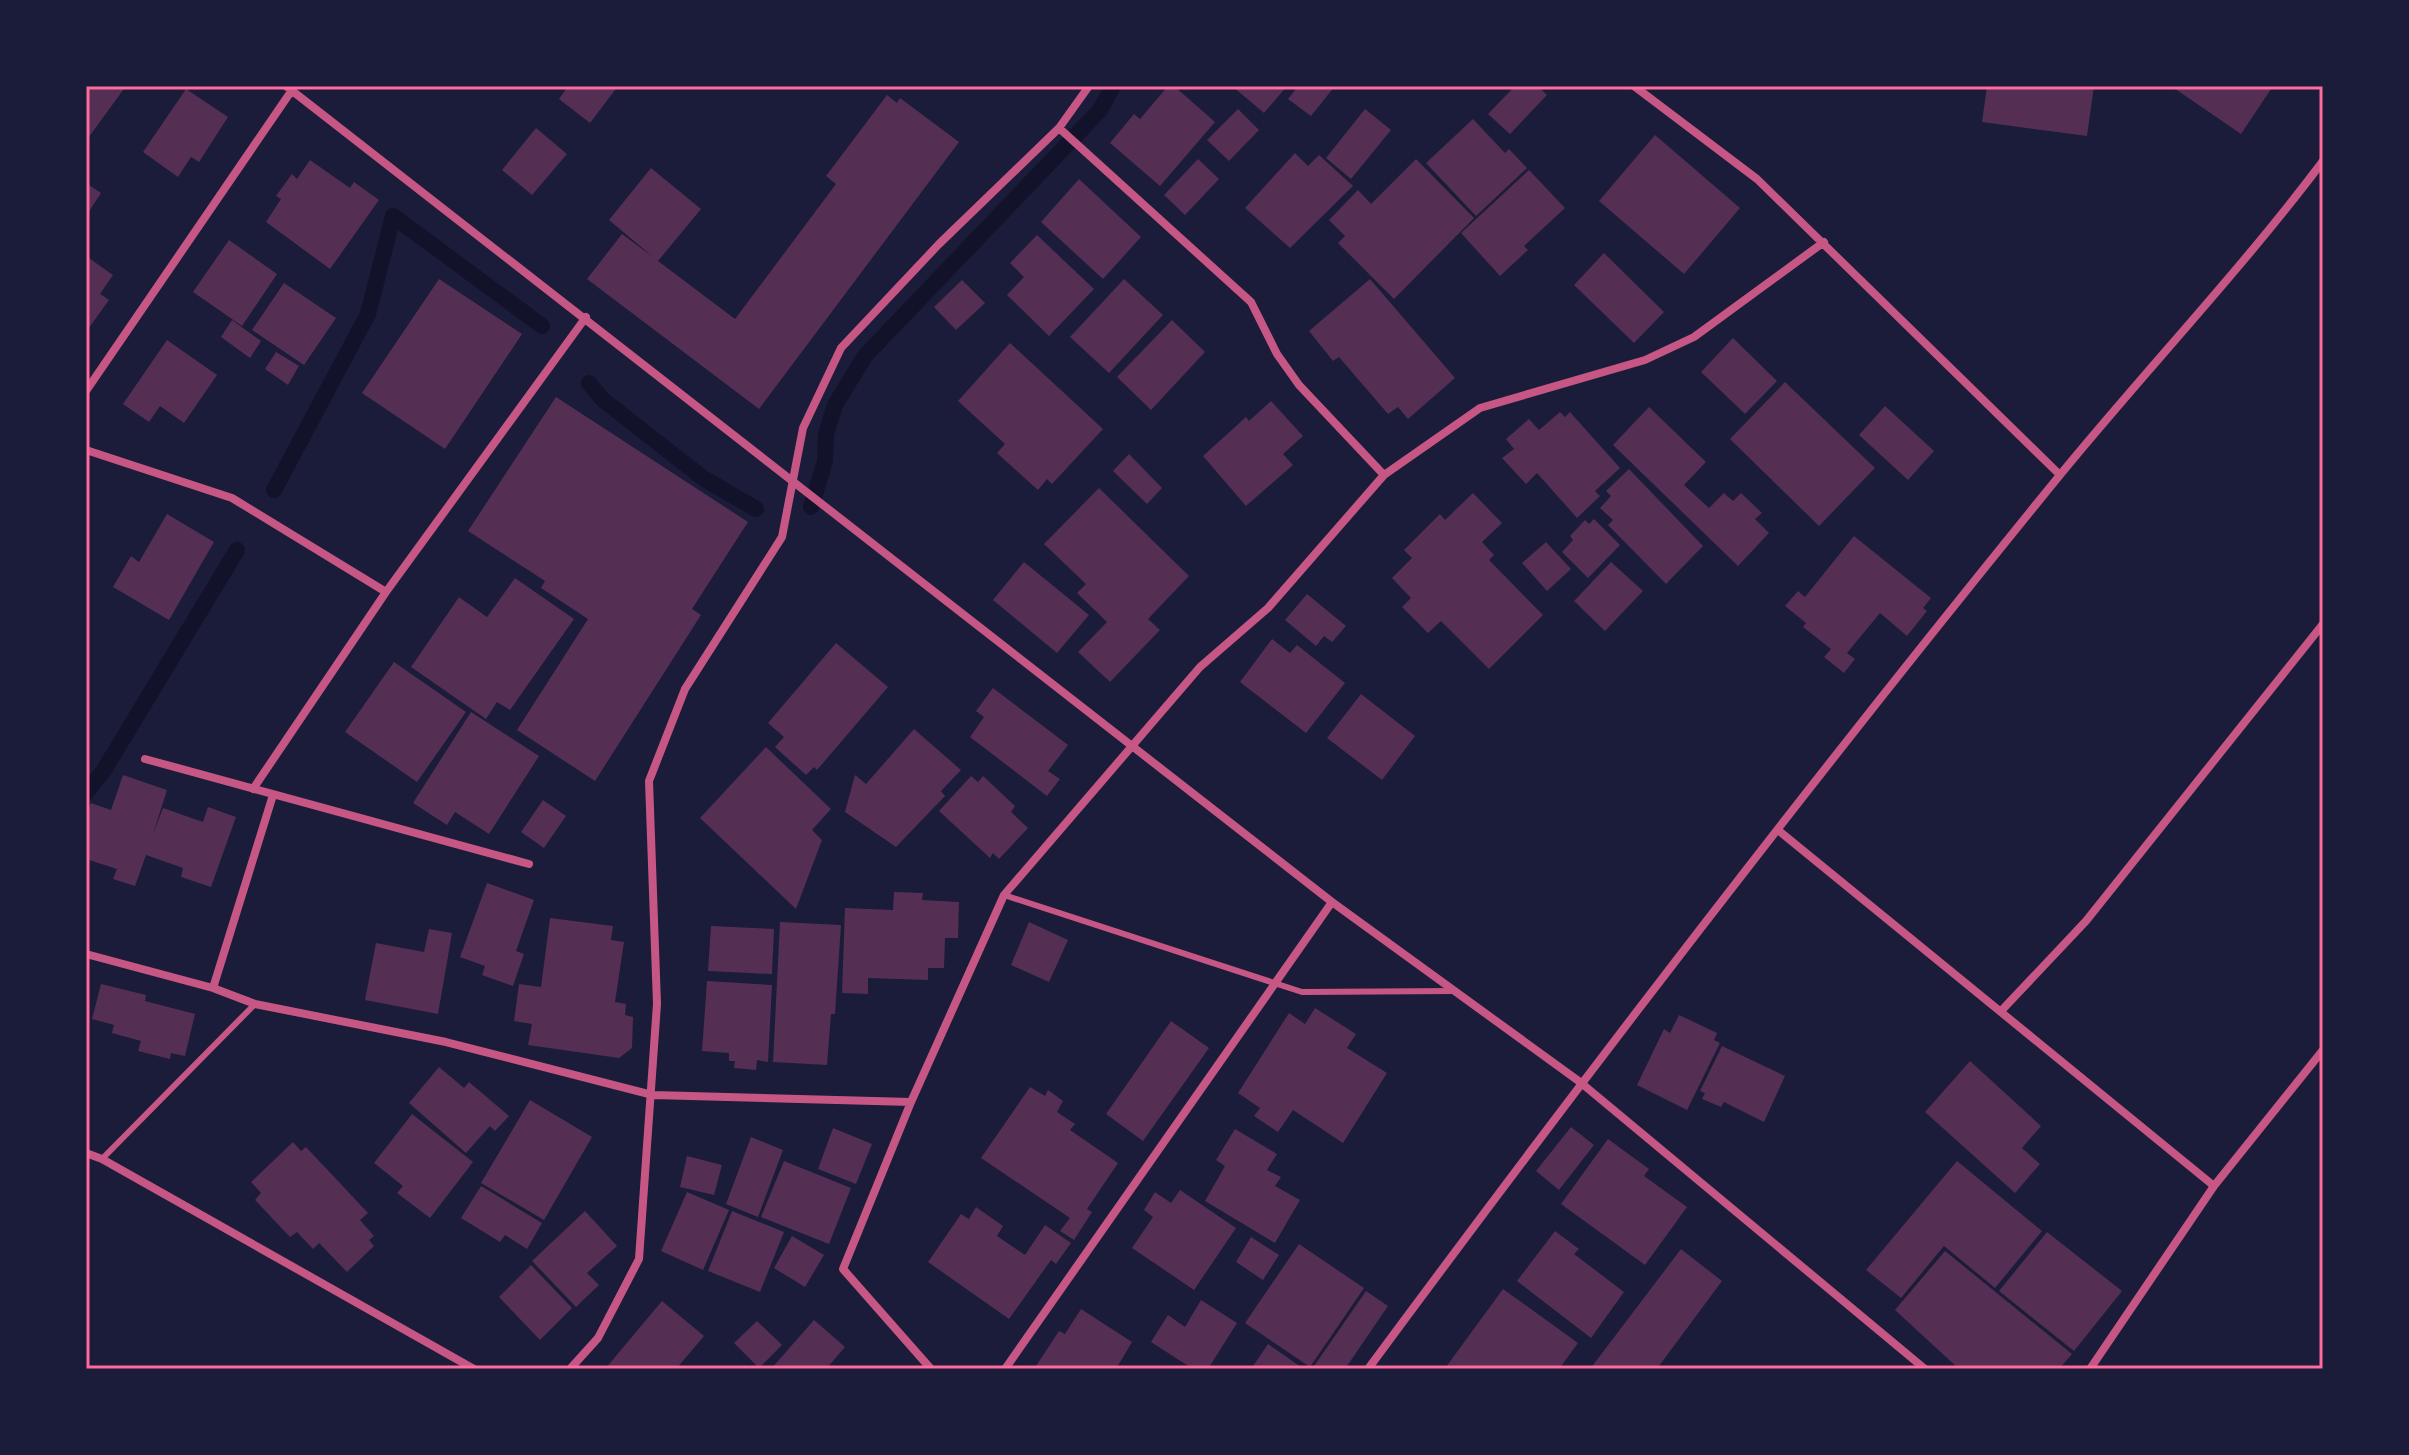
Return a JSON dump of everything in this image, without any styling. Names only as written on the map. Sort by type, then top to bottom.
[{"type":"street","points":[[570,1369],[598,1338],[639,1259],[653,1095],[657,1004],[649,781],[685,689],[782,537],[795,486],[803,428],[841,348],[939,244],[1061,130],[1089,86]]},
{"type":"street","points":[[1634,86],[1757,179],[2060,475]]},
{"type":"street","points":[[86,391],[289,88],[586,317],[795,486],[1134,745],[1332,902],[1580,1082],[1925,1369]]},
{"type":"street","points":[[1061,130],[1251,302],[1277,354],[1299,385],[1384,475]]},
{"type":"street","points":[[1368,1369],[1580,1082],[1778,830],[2060,475],[2323,161]]},
{"type":"street","points":[[931,1369],[843,1269],[911,1102],[1004,895],[1200,667],[1268,608],[1384,475],[1480,408],[1645,360],[1694,337],[1824,242]]},
{"type":"street","points":[[253,789],[386,592],[586,317]]},
{"type":"street","points":[[86,450],[232,498],[386,592]]},
{"type":"street","points":[[2002,1010],[2086,921],[2323,624]]},
{"type":"street","points":[[145,759],[529,864]]},
{"type":"street","points":[[213,988],[273,795]]},
{"type":"street","points":[[1778,830],[2214,1186]]},
{"type":"street","points":[[1005,1369],[1332,902]]},
{"type":"street","points":[[86,954],[213,988],[255,1004],[446,1042],[653,1095],[911,1102]]},
{"type":"street","points":[[2090,1369],[2214,1186],[2323,1050]]},
{"type":"street","points":[[86,1153],[102,1159],[474,1369]]},
{"type":"lane","points":[[1004,895],[1302,992],[1455,991]]},
{"type":"lane","points":[[102,1159],[255,1004]]},
{"type":"building","points":[[86,86],[126,86],[86,141]]},
{"type":"building","points":[[568,86],[618,86],[590,123],[559,99]]},
{"type":"building","points":[[1168,86],[1174,86],[1215,122],[1160,186],[1110,143],[1134,114],[1140,119]]},
{"type":"building","points":[[1232,86],[1287,86],[1264,113]]},
{"type":"building","points":[[1298,86],[1335,86],[1311,116],[1288,99]]},
{"type":"building","points":[[1515,86],[1538,86],[1547,95],[1510,134],[1488,114]]},
{"type":"building","points":[[1987,86],[2094,86],[2087,136],[1982,122]]},
{"type":"building","points":[[2171,86],[2273,86],[2241,134]]},
{"type":"building","points":[[186,89],[228,117],[199,162],[191,157],[178,177],[143,152]]},
{"type":"building","points":[[887,95],[897,103],[900,98],[959,142],[759,409],[587,279],[622,234],[653,257],[609,220],[651,168],[701,209],[658,261],[735,319],[836,184],[826,176]]},
{"type":"building","points":[[1238,109],[1259,130],[1229,161],[1207,140]]},
{"type":"building","points":[[1365,109],[1391,130],[1351,179],[1326,158]]},
{"type":"building","points":[[1473,119],[1505,153],[1509,149],[1527,168],[1476,216],[1426,163]]},
{"type":"building","points":[[536,128],[567,154],[532,195],[502,170]]},
{"type":"building","points":[[1655,135],[1740,208],[1684,274],[1599,201]]},
{"type":"building","points":[[1295,153],[1308,166],[1319,155],[1353,186],[1290,248],[1245,208]]},
{"type":"building","points":[[1198,159],[1219,179],[1185,215],[1164,195]]},
{"type":"building","points":[[1416,159],[1474,218],[1394,299],[1338,243],[1345,236],[1329,220],[1358,190],[1371,204]]},
{"type":"building","points":[[310,160],[350,188],[354,182],[379,200],[330,269],[266,222],[281,199],[276,196],[292,174],[297,179]]},
{"type":"building","points":[[1529,170],[1565,208],[1524,246],[1528,250],[1500,276],[1461,233]]},
{"type":"building","points":[[1079,179],[1141,237],[1103,279],[1041,222]]},
{"type":"building","points":[[86,183],[101,193],[86,216]]},
{"type":"building","points":[[1037,235],[1094,289],[1049,336],[1007,295],[1024,277],[1010,263]]},
{"type":"building","points":[[229,240],[277,274],[242,326],[193,292]]},
{"type":"building","points":[[1604,253],[1664,312],[1634,343],[1574,285]]},
{"type":"building","points":[[86,256],[113,275],[100,294],[109,300],[86,332]]},
{"type":"building","points":[[439,279],[522,334],[445,449],[362,393]]},
{"type":"building","points":[[1124,279],[1163,315],[1109,373],[1070,337]]},
{"type":"building","points":[[1370,279],[1455,378],[1408,419],[1398,407],[1388,414],[1339,357],[1333,361],[1309,331]]},
{"type":"building","points":[[962,280],[985,303],[956,330],[934,307]]},
{"type":"building","points":[[284,283],[336,318],[304,365],[252,330]]},
{"type":"building","points":[[232,320],[261,341],[250,358],[221,337]]},
{"type":"building","points":[[1172,320],[1205,352],[1151,410],[1117,377]]},
{"type":"building","points":[[1733,338],[1777,381],[1745,414],[1701,372]]},
{"type":"building","points":[[167,340],[217,375],[184,423],[160,406],[149,422],[123,404]]},
{"type":"building","points":[[1010,343],[1103,429],[1052,484],[1047,479],[1038,490],[997,453],[1005,444],[958,401]]},
{"type":"building","points":[[276,352],[299,366],[288,385],[265,369]]},
{"type":"building","points":[[1785,382],[1875,468],[1819,526],[1730,439]]},
{"type":"building","points":[[556,397],[748,522],[692,609],[701,615],[595,781],[517,730],[588,619],[541,588],[545,581],[468,531]]},
{"type":"building","points":[[1271,401],[1303,436],[1283,454],[1293,465],[1246,506],[1203,456],[1246,417],[1249,421]]},
{"type":"building","points":[[1885,406],[1934,451],[1908,480],[1859,435]]},
{"type":"building","points":[[1649,407],[1706,462],[1684,485],[1709,508],[1724,493],[1733,501],[1741,493],[1762,513],[1755,519],[1769,533],[1738,566],[1613,445]]},
{"type":"building","points":[[1560,412],[1565,417],[1570,412],[1620,468],[1595,491],[1600,496],[1577,518],[1537,473],[1526,484],[1502,458],[1514,449],[1506,439],[1529,419],[1539,430]]},
{"type":"building","points":[[1129,454],[1162,488],[1147,504],[1113,471]]},
{"type":"building","points":[[1629,469],[1703,546],[1666,584],[1608,525],[1613,520],[1600,508],[1611,496],[1606,491]]},
{"type":"building","points":[[1099,488],[1189,576],[1148,619],[1160,630],[1110,682],[1078,652],[1107,622],[1077,593],[1086,584],[1044,544]]},
{"type":"building","points":[[1473,493],[1502,523],[1482,542],[1494,555],[1489,560],[1543,615],[1489,669],[1441,621],[1428,633],[1402,607],[1411,598],[1392,578],[1412,558],[1404,550],[1440,514],[1445,520]]},
{"type":"building","points":[[167,514],[214,542],[169,620],[113,587],[131,556],[139,562]]},
{"type":"building","points":[[1594,519],[1620,545],[1588,578],[1562,552],[1573,540],[1570,536],[1585,520],[1589,524]]},
{"type":"building","points":[[1854,536],[1931,598],[1923,608],[1927,611],[1907,636],[1880,613],[1847,653],[1855,659],[1844,673],[1824,657],[1831,649],[1803,627],[1806,623],[1785,606],[1798,591],[1805,597]]},
{"type":"building","points":[[1546,542],[1571,569],[1547,591],[1522,563]]},
{"type":"building","points":[[1024,562],[1089,615],[1057,653],[993,600]]},
{"type":"building","points":[[1611,562],[1643,591],[1605,631],[1574,601]]},
{"type":"building","points":[[515,578],[574,619],[510,710],[497,702],[486,719],[411,667],[459,597],[487,617]]},
{"type":"building","points":[[1307,594],[1346,626],[1332,642],[1324,636],[1316,646],[1285,620]]},
{"type":"building","points":[[1272,639],[1290,653],[1297,645],[1345,683],[1306,733],[1240,682]]},
{"type":"building","points":[[836,643],[888,687],[817,770],[814,767],[806,775],[775,747],[784,737],[768,723]]},
{"type":"building","points":[[394,662],[466,712],[417,782],[345,732]]},
{"type":"building","points":[[993,688],[1068,745],[1048,771],[1060,779],[1047,796],[970,737],[984,717],[976,711]]},
{"type":"building","points":[[1361,694],[1415,736],[1382,780],[1327,738]]},
{"type":"building","points":[[471,712],[539,756],[489,834],[455,812],[447,825],[413,803]]},
{"type":"building","points":[[914,729],[961,770],[941,791],[945,796],[896,847],[845,812],[855,775],[866,784]]},
{"type":"building","points":[[766,747],[831,809],[812,830],[822,840],[796,909],[700,818]]},
{"type":"building","points":[[123,775],[167,790],[153,834],[163,808],[203,822],[208,807],[236,817],[211,887],[181,877],[183,868],[146,855],[135,886],[113,879],[117,869],[86,859],[86,817],[91,803],[111,810]]},
{"type":"building","points":[[971,776],[978,782],[983,776],[1015,806],[1011,812],[1028,828],[999,859],[993,853],[990,858],[939,811]]},
{"type":"building","points":[[543,800],[566,816],[544,848],[521,832]]},
{"type":"building","points":[[487,883],[534,900],[516,951],[524,954],[513,986],[482,975],[485,966],[460,957]]},
{"type":"building","points":[[894,892],[923,893],[922,900],[959,902],[958,938],[945,938],[944,968],[928,968],[928,980],[868,978],[868,994],[842,993],[845,908],[893,910]]},
{"type":"building","points":[[550,918],[613,926],[611,940],[624,942],[615,1002],[626,1004],[625,1015],[633,1017],[632,1048],[619,1058],[528,1045],[532,1024],[514,1021],[519,984],[541,987]]},
{"type":"building","points":[[780,922],[841,925],[835,1014],[831,1014],[827,1065],[773,1062]]},
{"type":"building","points":[[1029,922],[1068,940],[1049,982],[1011,965]]},
{"type":"building","points":[[711,926],[774,929],[772,974],[708,971]]},
{"type":"building","points":[[429,929],[452,933],[438,1014],[365,1000],[376,943],[424,952]]},
{"type":"building","points":[[707,981],[772,985],[768,1062],[757,1060],[756,1070],[734,1068],[735,1061],[729,1061],[729,1053],[702,1051]]},
{"type":"building","points":[[101,984],[146,995],[145,1001],[195,1014],[185,1056],[171,1053],[170,1059],[138,1051],[141,1041],[112,1033],[114,1025],[92,1019]]},
{"type":"building","points":[[1315,1008],[1356,1034],[1347,1048],[1387,1073],[1343,1143],[1293,1110],[1278,1132],[1254,1116],[1260,1108],[1238,1093],[1289,1013],[1305,1024]]},
{"type":"building","points":[[1679,1015],[1717,1033],[1714,1040],[1720,1043],[1687,1110],[1637,1085],[1664,1029],[1670,1033]]},
{"type":"building","points":[[1171,1021],[1209,1048],[1143,1141],[1106,1114]]},
{"type":"building","points":[[1722,1046],[1785,1076],[1764,1122],[1724,1102],[1721,1107],[1702,1099],[1705,1093],[1700,1091]]},
{"type":"building","points":[[1970,1061],[2041,1126],[2022,1148],[2040,1164],[2015,1193],[1925,1112]]},
{"type":"building","points":[[439,1067],[464,1088],[469,1082],[509,1116],[495,1131],[490,1126],[466,1153],[409,1103]]},
{"type":"building","points":[[1030,1087],[1045,1096],[1048,1090],[1063,1101],[1057,1112],[1075,1124],[1070,1130],[1118,1163],[1087,1209],[1092,1212],[1074,1240],[1060,1231],[1070,1218],[981,1158]]},
{"type":"building","points":[[530,1100],[592,1137],[544,1220],[481,1183]]},
{"type":"building","points":[[412,1114],[473,1162],[430,1218],[397,1193],[403,1186],[374,1163]]},
{"type":"building","points":[[1571,1127],[1594,1145],[1559,1190],[1536,1171]]},
{"type":"building","points":[[833,1128],[872,1144],[856,1184],[818,1169]]},
{"type":"building","points":[[1235,1129],[1277,1154],[1267,1170],[1281,1177],[1275,1186],[1300,1200],[1275,1243],[1205,1201],[1225,1166],[1216,1160]]},
{"type":"building","points":[[751,1137],[783,1150],[758,1217],[726,1204]]},
{"type":"building","points":[[1608,1139],[1649,1169],[1644,1176],[1687,1207],[1645,1265],[1561,1204]]},
{"type":"building","points":[[293,1142],[301,1151],[306,1147],[368,1213],[360,1220],[374,1236],[369,1240],[374,1246],[347,1272],[319,1243],[313,1249],[297,1232],[290,1237],[255,1200],[261,1193],[251,1182]]},
{"type":"building","points":[[687,1156],[722,1165],[714,1195],[680,1187]]},
{"type":"building","points":[[784,1161],[851,1188],[829,1244],[761,1217]]},
{"type":"building","points":[[1957,1161],[2042,1231],[1995,1288],[1944,1246],[1901,1298],[1866,1270]]},
{"type":"building","points":[[481,1186],[542,1223],[527,1249],[505,1235],[500,1242],[461,1218]]},
{"type":"building","points":[[1180,1190],[1236,1228],[1194,1290],[1132,1248],[1153,1217],[1144,1210],[1155,1192],[1171,1203]]},
{"type":"building","points":[[687,1192],[729,1210],[703,1270],[661,1251]]},
{"type":"building","points":[[976,1207],[1003,1226],[997,1236],[1025,1255],[1045,1225],[1071,1243],[1056,1264],[1051,1260],[1009,1319],[928,1262],[961,1214],[969,1219]]},
{"type":"building","points":[[585,1211],[617,1246],[587,1273],[599,1285],[576,1307],[532,1261]]},
{"type":"building","points":[[732,1211],[784,1232],[760,1292],[708,1271]]},
{"type":"building","points":[[1555,1231],[1579,1249],[1574,1254],[1624,1292],[1591,1338],[1517,1281]]},
{"type":"building","points":[[2047,1232],[2122,1291],[2074,1351],[1999,1291]]},
{"type":"building","points":[[792,1236],[824,1255],[805,1287],[774,1268]]},
{"type":"building","points":[[1251,1237],[1279,1255],[1263,1280],[1236,1262]]},
{"type":"building","points":[[1299,1244],[1364,1288],[1310,1367],[1245,1323]]},
{"type":"building","points":[[1681,1249],[1722,1281],[1659,1366],[1662,1369],[1590,1369]]},
{"type":"building","points":[[1945,1251],[2072,1354],[2059,1369],[1959,1369],[1895,1310]]},
{"type":"building","points":[[531,1265],[572,1308],[540,1340],[499,1297]]},
{"type":"building","points":[[1503,1289],[1578,1343],[1559,1369],[1446,1367]]},
{"type":"building","points":[[1366,1291],[1388,1306],[1345,1369],[1312,1369]]},
{"type":"building","points":[[1201,1300],[1237,1323],[1208,1369],[1193,1369],[1151,1342],[1168,1315],[1185,1327]]},
{"type":"building","points":[[662,1301],[704,1336],[676,1369],[605,1369]]},
{"type":"building","points":[[1081,1309],[1132,1342],[1116,1369],[1034,1369],[1059,1331],[1065,1334]]},
{"type":"building","points":[[814,1320],[845,1347],[826,1369],[771,1369]]},
{"type":"building","points":[[757,1321],[782,1345],[759,1368],[734,1343]]},
{"type":"building","points":[[1268,1344],[1304,1369],[1251,1369]]},
{"type":"waterway","points":[[811,507],[825,461],[826,434],[835,405],[865,356],[1100,110],[1113,86]]},
{"type":"waterway","points":[[274,490],[368,314],[393,216],[542,326]]},
{"type":"waterway","points":[[589,383],[602,399],[703,478],[756,509]]},
{"type":"waterway","points":[[86,793],[104,770],[237,550]]}]
